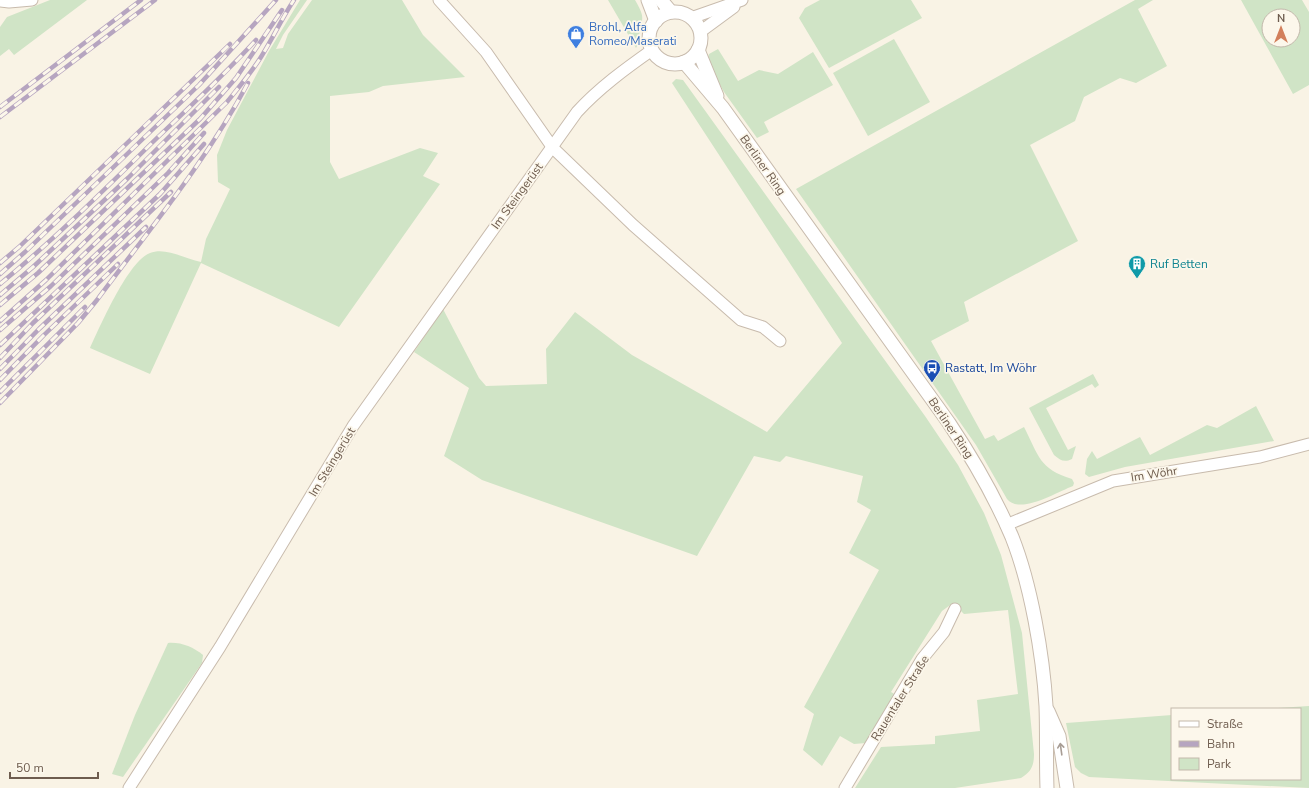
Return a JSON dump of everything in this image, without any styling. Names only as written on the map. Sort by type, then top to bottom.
[{"type":"street","points":[[0,1],[9,2],[32,0]]},
{"type":"street","points":[[439,0],[486,52],[553,148],[633,225],[741,320],[763,327],[780,341]]},
{"type":"street","points":[[648,0],[656,21]]},
{"type":"street","points":[[661,0],[670,12]]},
{"type":"street","points":[[691,18],[742,0]]},
{"type":"street","points":[[698,50],[692,57],[684,62],[677,64],[663,61],[652,50],[649,34],[656,21],[670,12],[678,12],[691,18],[697,24],[700,32],[742,0]]},
{"type":"street","name":"Berliner Ring","points":[[700,32],[701,41],[698,50],[723,108]]},
{"type":"street","name":"Im Steingerüst","points":[[129,788],[220,647],[353,426],[587,101],[618,75],[652,50]]},
{"type":"street","name":"Berliner Ring","points":[[684,62],[723,108],[972,457],[1006,525],[1024,574],[1038,647],[1046,706],[1047,788]]},
{"type":"street","name":"Im Wöhr","points":[[1006,525],[1113,481],[1260,457],[1309,444]]},
{"type":"street","name":"Rauentaler Straße","points":[[845,788],[922,659],[944,632],[955,609]]},
{"type":"street","name":"Berliner Ring","points":[[1046,706],[1059,736],[1067,788]]},
{"type":"green space","points":[[50,0],[87,0],[14,55],[9,49],[0,56],[0,27],[7,17]]},
{"type":"green space","points":[[300,0],[307,0],[283,35],[276,49],[283,48],[288,34],[312,0],[402,0],[423,35],[465,77],[383,86],[369,92],[330,96],[330,162],[339,179],[420,148],[438,153],[423,176],[440,184],[339,327],[201,263],[150,374],[90,348],[124,281],[133,268],[142,259],[150,253],[163,251],[201,262],[206,239],[230,189],[218,182],[217,155],[227,130],[269,51]]},
{"type":"green space","points":[[608,0],[635,0],[642,15],[639,42],[636,48]]},
{"type":"green space","points":[[820,0],[911,0],[922,18],[829,68],[799,18],[805,8]]},
{"type":"green space","points":[[1135,0],[1153,0],[1138,9],[1167,66],[1136,83],[1120,78],[1084,97],[1075,121],[1030,145],[1078,241],[964,302],[969,321],[931,341],[985,439],[994,435],[998,441],[1024,427],[1037,454],[1046,466],[1061,475],[1072,479],[1074,483],[1073,486],[1049,497],[1029,504],[1021,505],[1013,503],[1007,499],[976,445],[796,189]]},
{"type":"green space","points":[[1241,0],[1302,0],[1309,12],[1309,85],[1293,94],[1268,48],[1301,48],[1301,8],[1261,8],[1261,36]]},
{"type":"green space","points":[[894,39],[930,102],[868,136],[833,73]]},
{"type":"green space","points":[[718,49],[738,81],[759,70],[778,74],[813,52],[833,85],[764,122],[769,132],[757,138],[724,92],[707,61],[709,54]]},
{"type":"green space","points":[[676,79],[683,80],[925,416],[958,465],[984,513],[1001,555],[1022,633],[1034,754],[1031,768],[1021,778],[955,788],[855,788],[881,747],[935,744],[935,736],[980,731],[977,700],[1018,694],[1008,610],[964,614],[953,603],[942,611],[891,692],[896,695],[866,743],[854,744],[840,736],[822,766],[803,750],[814,714],[804,707],[879,570],[849,553],[871,510],[857,502],[863,476],[786,456],[780,462],[754,456],[697,556],[482,480],[444,456],[469,388],[414,352],[443,309],[479,378],[486,386],[547,384],[546,349],[575,312],[632,355],[767,432],[842,343],[672,83]]},
{"type":"green space","points":[[1093,374],[1099,385],[1095,388],[1092,384],[1046,408],[1068,450],[1076,446],[1072,459],[1067,461],[1062,460],[1054,455],[1029,408]]},
{"type":"green space","points":[[1256,406],[1274,441],[1125,467],[1089,477],[1085,474],[1087,459],[1092,451],[1097,459],[1140,437],[1150,455],[1207,425],[1217,428]]},
{"type":"green space","points":[[168,643],[182,644],[195,650],[203,655],[202,663],[123,777],[112,774],[135,715]]},
{"type":"green space","points":[[1309,706],[1309,788],[1089,777],[1081,773],[1075,767],[1066,723],[1171,715],[1171,780],[1301,780],[1301,708],[1278,708]]},
{"type":"railway","points":[[0,107],[141,0]]},
{"type":"railway","points":[[0,117],[155,0]]},
{"type":"railway","points":[[0,274],[25,252],[199,85],[276,0]]},
{"type":"railway","points":[[0,321],[46,280],[227,102],[257,63],[294,0]]},
{"type":"railway","points":[[0,305],[38,273],[200,119],[236,78],[282,10]]},
{"type":"railway","points":[[0,284],[80,213],[208,90],[256,40]]},
{"type":"railway","points":[[0,263],[19,247],[230,44]]},
{"type":"railway","points":[[0,403],[78,323],[97,300],[196,167],[232,112],[248,83]]},
{"type":"railway","points":[[0,295],[33,267],[128,178],[219,87]]},
{"type":"railway","points":[[0,330],[51,286],[168,173],[204,133]]},
{"type":"railway","points":[[0,345],[160,194],[204,144]]},
{"type":"railway","points":[[0,358],[33,323],[171,192]]},
{"type":"railway","points":[[0,369],[39,329],[146,227]]},
{"type":"railway","points":[[0,380],[44,335],[118,264]]},
{"type":"railway","points":[[0,392],[85,307]]},
{"type":"place","name":"Brohl, Alfa Romeo/Maserati","points":[[576,49]]},
{"type":"place","name":"Ruf Betten","points":[[1137,279]]},
{"type":"place","name":"Rastatt, Im Wöhr","points":[[932,383]]}]
